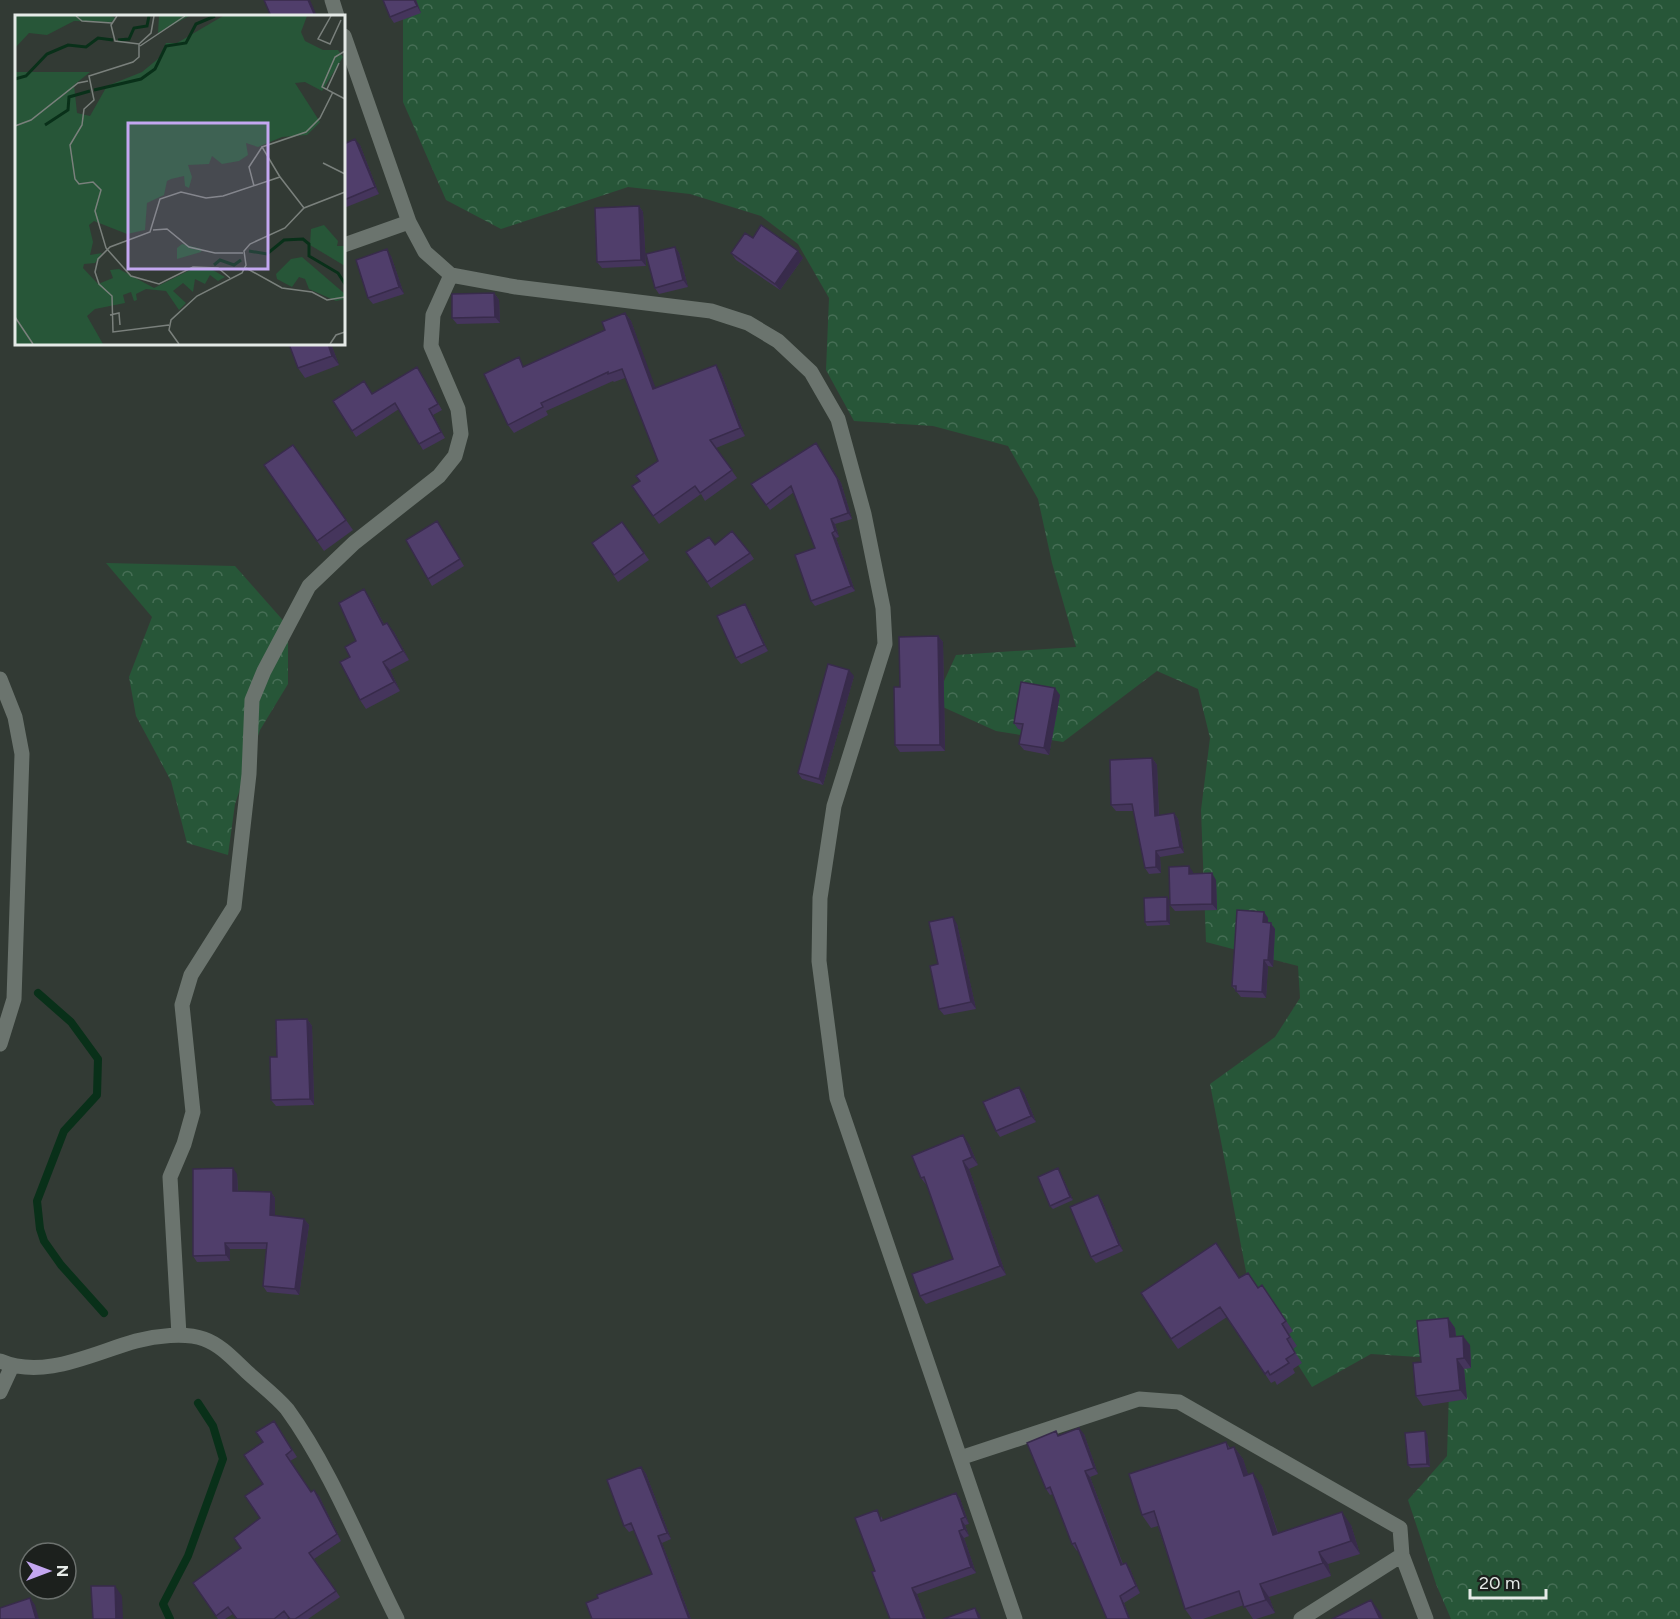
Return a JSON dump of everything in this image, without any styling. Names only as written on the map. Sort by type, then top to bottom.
[{"type":"street","points":[[332,0],[337,15]]},
{"type":"street","points":[[345,39],[409,222],[425,252],[451,275],[516,287],[711,311],[748,323],[778,341],[811,372],[838,419],[864,514],[883,608],[885,644],[834,806],[820,898],[819,962],[837,1098],[1015,1619]]},
{"type":"street","points":[[345,245],[409,222]]},
{"type":"street","points":[[179,1335],[170,1177],[184,1144],[193,1112],[182,1005],[191,975],[234,907],[249,774],[252,700],[264,671],[309,585],[354,543],[440,476],[455,456],[461,434],[458,410],[431,346],[433,315],[451,275]]},
{"type":"street","points":[[0,679],[15,717],[22,754],[14,999],[0,1044]]},
{"type":"street","points":[[0,1392],[6,1363],[36,1368],[59,1365],[139,1340],[179,1335],[204,1338],[225,1351],[286,1408],[326,1473],[397,1619]]},
{"type":"street","points":[[960,1458],[1139,1399],[1179,1402],[1400,1528],[1402,1555],[1425,1619]]},
{"type":"street","points":[[1301,1619],[1402,1555]]},
{"type":"green space","points":[[403,0],[1680,0],[1680,1619],[1451,1619],[1436,1584],[1408,1500],[1447,1456],[1450,1359],[1371,1354],[1312,1387],[1249,1287],[1210,1084],[1275,1037],[1300,998],[1298,966],[1206,942],[1201,810],[1210,738],[1198,689],[1157,671],[1063,742],[996,731],[934,703],[956,655],[1076,647],[1052,563],[1038,499],[1008,446],[933,426],[854,421],[826,370],[829,298],[798,244],[761,216],[690,194],[628,187],[501,229],[446,200],[403,102]]},
{"type":"green space","points":[[106,563],[235,566],[288,626],[288,684],[260,730],[235,804],[228,855],[187,843],[171,781],[136,716],[129,677],[152,617]]},
{"type":"building","points":[[264,0],[308,0],[315,15],[271,15]]},
{"type":"building","points":[[383,0],[414,0],[417,6],[390,17]]},
{"type":"building","points":[[355,139],[375,187],[345,200],[345,144]]},
{"type":"building","points":[[639,206],[641,260],[597,262],[595,208]]},
{"type":"building","points":[[761,225],[798,251],[775,284],[731,253],[745,233],[753,238]]},
{"type":"building","points":[[675,247],[683,280],[655,288],[646,254]]},
{"type":"building","points":[[387,249],[399,287],[368,298],[356,260]]},
{"type":"building","points":[[494,293],[495,317],[452,318],[452,294]]},
{"type":"building","points":[[625,313],[653,389],[716,365],[740,428],[710,440],[732,470],[700,493],[695,486],[653,516],[632,486],[640,481],[636,476],[658,461],[622,369],[608,374],[608,372],[541,403],[543,407],[508,425],[484,374],[519,357],[523,367],[605,330],[602,322]]},
{"type":"building","points":[[289,345],[328,345],[332,356],[298,368]]},
{"type":"building","points":[[417,367],[438,404],[429,409],[441,432],[419,444],[395,403],[352,431],[333,401],[364,381],[372,394]]},
{"type":"building","points":[[816,443],[837,478],[848,513],[831,519],[835,531],[832,533],[851,586],[811,601],[795,555],[815,548],[791,486],[766,505],[751,484]]},
{"type":"building","points":[[293,445],[346,520],[317,541],[264,465]]},
{"type":"building","points":[[437,521],[460,559],[428,579],[406,540]]},
{"type":"building","points":[[622,522],[644,553],[614,575],[592,543]]},
{"type":"building","points":[[732,531],[750,553],[707,582],[686,552],[709,537],[715,545]]},
{"type":"building","points":[[364,589],[383,625],[387,623],[403,651],[383,662],[394,682],[360,700],[340,662],[350,657],[345,647],[356,641],[339,603]]},
{"type":"building","points":[[745,604],[764,645],[736,658],[717,616]]},
{"type":"building","points":[[938,636],[940,745],[895,745],[894,687],[900,687],[899,637]]},
{"type":"building","points":[[828,664],[849,670],[819,779],[798,773]]},
{"type":"building","points":[[1021,682],[1055,688],[1044,748],[1019,744],[1023,724],[1014,723]]},
{"type":"building","points":[[1152,758],[1155,816],[1174,813],[1180,847],[1156,851],[1156,867],[1145,868],[1132,804],[1111,805],[1110,760]]},
{"type":"building","points":[[1189,866],[1189,874],[1212,873],[1212,904],[1170,905],[1169,867]]},
{"type":"building","points":[[1167,897],[1167,921],[1145,922],[1144,898]]},
{"type":"building","points":[[1237,910],[1264,912],[1263,922],[1271,923],[1268,960],[1264,960],[1262,992],[1236,991],[1236,986],[1232,986]]},
{"type":"building","points":[[953,917],[971,1002],[939,1009],[930,966],[938,964],[929,922]]},
{"type":"building","points":[[307,1019],[310,1099],[271,1100],[270,1057],[277,1057],[276,1020]]},
{"type":"building","points":[[1019,1087],[1031,1116],[996,1131],[983,1102]]},
{"type":"building","points":[[963,1135],[972,1157],[963,1161],[1000,1266],[920,1296],[912,1274],[953,1259],[924,1177],[921,1178],[912,1156]]},
{"type":"building","points":[[233,1168],[233,1191],[271,1192],[270,1215],[304,1219],[295,1289],[263,1286],[267,1243],[225,1243],[226,1255],[193,1256],[193,1169]]},
{"type":"building","points":[[1058,1168],[1070,1197],[1050,1206],[1038,1177]]},
{"type":"building","points":[[1098,1195],[1119,1245],[1091,1257],[1070,1207]]},
{"type":"building","points":[[1216,1243],[1239,1278],[1248,1273],[1258,1288],[1262,1285],[1286,1321],[1282,1324],[1290,1337],[1287,1339],[1295,1353],[1286,1359],[1289,1363],[1270,1375],[1268,1371],[1265,1374],[1220,1307],[1171,1339],[1141,1293]]},
{"type":"building","points":[[1448,1318],[1450,1337],[1463,1336],[1464,1358],[1457,1359],[1460,1390],[1416,1396],[1413,1363],[1421,1362],[1417,1321]]},
{"type":"building","points":[[274,1421],[292,1450],[286,1455],[311,1492],[314,1490],[337,1534],[309,1553],[336,1591],[295,1619],[290,1619],[284,1611],[274,1619],[237,1619],[228,1607],[216,1616],[193,1583],[241,1548],[234,1538],[260,1518],[245,1496],[263,1484],[244,1455],[263,1442],[256,1432]]},
{"type":"building","points":[[1079,1428],[1094,1468],[1085,1471],[1121,1565],[1126,1563],[1136,1586],[1120,1596],[1129,1619],[1107,1619],[1075,1543],[1072,1544],[1050,1487],[1046,1489],[1027,1443],[1056,1431],[1058,1436]]},
{"type":"building","points":[[1425,1431],[1427,1464],[1408,1465],[1405,1433]]},
{"type":"building","points":[[1226,1442],[1228,1449],[1234,1447],[1244,1476],[1253,1473],[1273,1535],[1342,1512],[1351,1541],[1319,1552],[1323,1563],[1260,1584],[1266,1600],[1244,1607],[1239,1591],[1185,1609],[1154,1511],[1142,1515],[1129,1474]]},
{"type":"building","points":[[641,1467],[667,1533],[658,1536],[689,1619],[592,1619],[586,1603],[598,1598],[597,1595],[652,1574],[631,1523],[624,1526],[607,1480]]},
{"type":"building","points":[[956,1493],[965,1517],[961,1519],[964,1529],[959,1531],[971,1567],[912,1588],[924,1619],[890,1619],[855,1518],[877,1510],[881,1521]]},
{"type":"building","points":[[91,1586],[115,1586],[116,1619],[93,1619]]},
{"type":"building","points":[[1371,1600],[1380,1619],[1332,1619]]},
{"type":"building","points":[[21,1601],[31,1601],[36,1619],[0,1619],[0,1608]]},
{"type":"building","points":[[975,1608],[979,1619],[943,1619]]},
{"type":"waterway","points":[[38,993],[71,1022],[98,1059],[97,1095],[64,1131],[37,1201],[40,1229],[44,1241],[61,1265],[104,1313]]},
{"type":"waterway","points":[[170,1619],[163,1604],[188,1556],[223,1459],[213,1426],[198,1403]]}]
